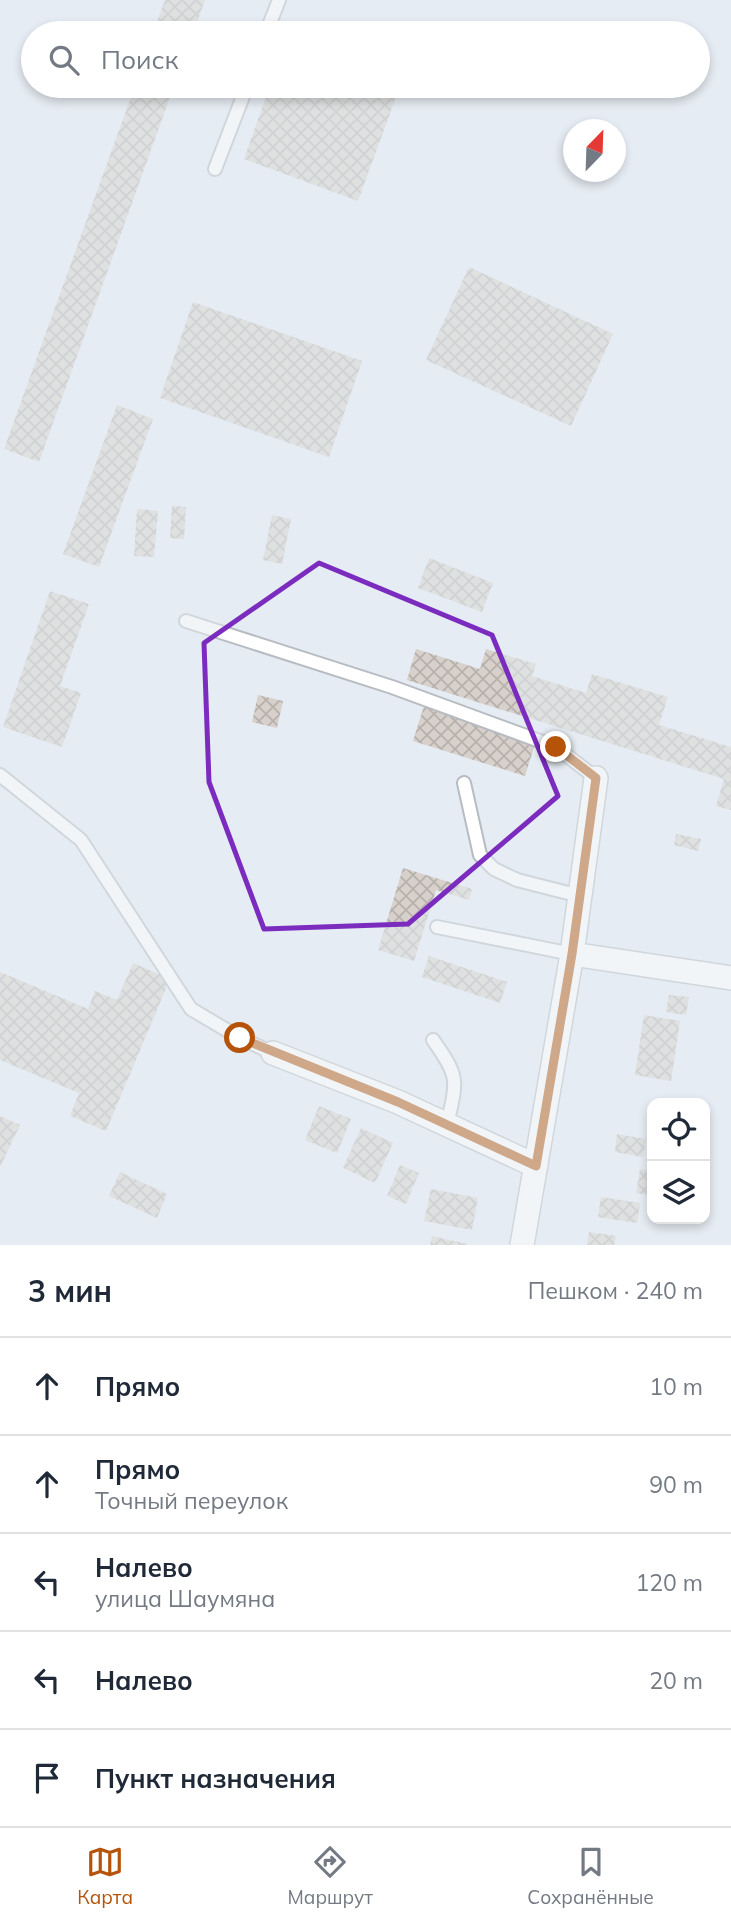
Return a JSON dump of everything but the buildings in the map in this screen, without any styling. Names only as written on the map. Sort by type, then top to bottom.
[{"type":"street","points":[[522,1245],[572,954],[596,778]]},
{"type":"street","points":[[572,954],[731,978]]},
{"type":"street","points":[[273,1053],[398,1102],[536,1166]]},
{"type":"lane","points":[[271,21],[279,0]]},
{"type":"lane","points":[[215,169],[242,98]]},
{"type":"lane","points":[[186,621],[392,687],[556,747],[596,778]]},
{"type":"lane","points":[[0,775],[81,840],[191,1009],[240,1038],[273,1053]]},
{"type":"lane","points":[[464,783],[480,855],[494,869],[517,880],[580,896]]},
{"type":"lane","points":[[437,927],[572,954]]},
{"type":"lane","points":[[433,1040],[452,1067],[455,1088],[447,1125]]},
{"type":"highlighted area","points":[[319,563],[492,635],[558,796],[408,924],[264,929],[209,782],[204,643]]},
{"type":"route","points":[[240,1038],[398,1102],[536,1166],[572,954],[596,778],[556,747]]}]
